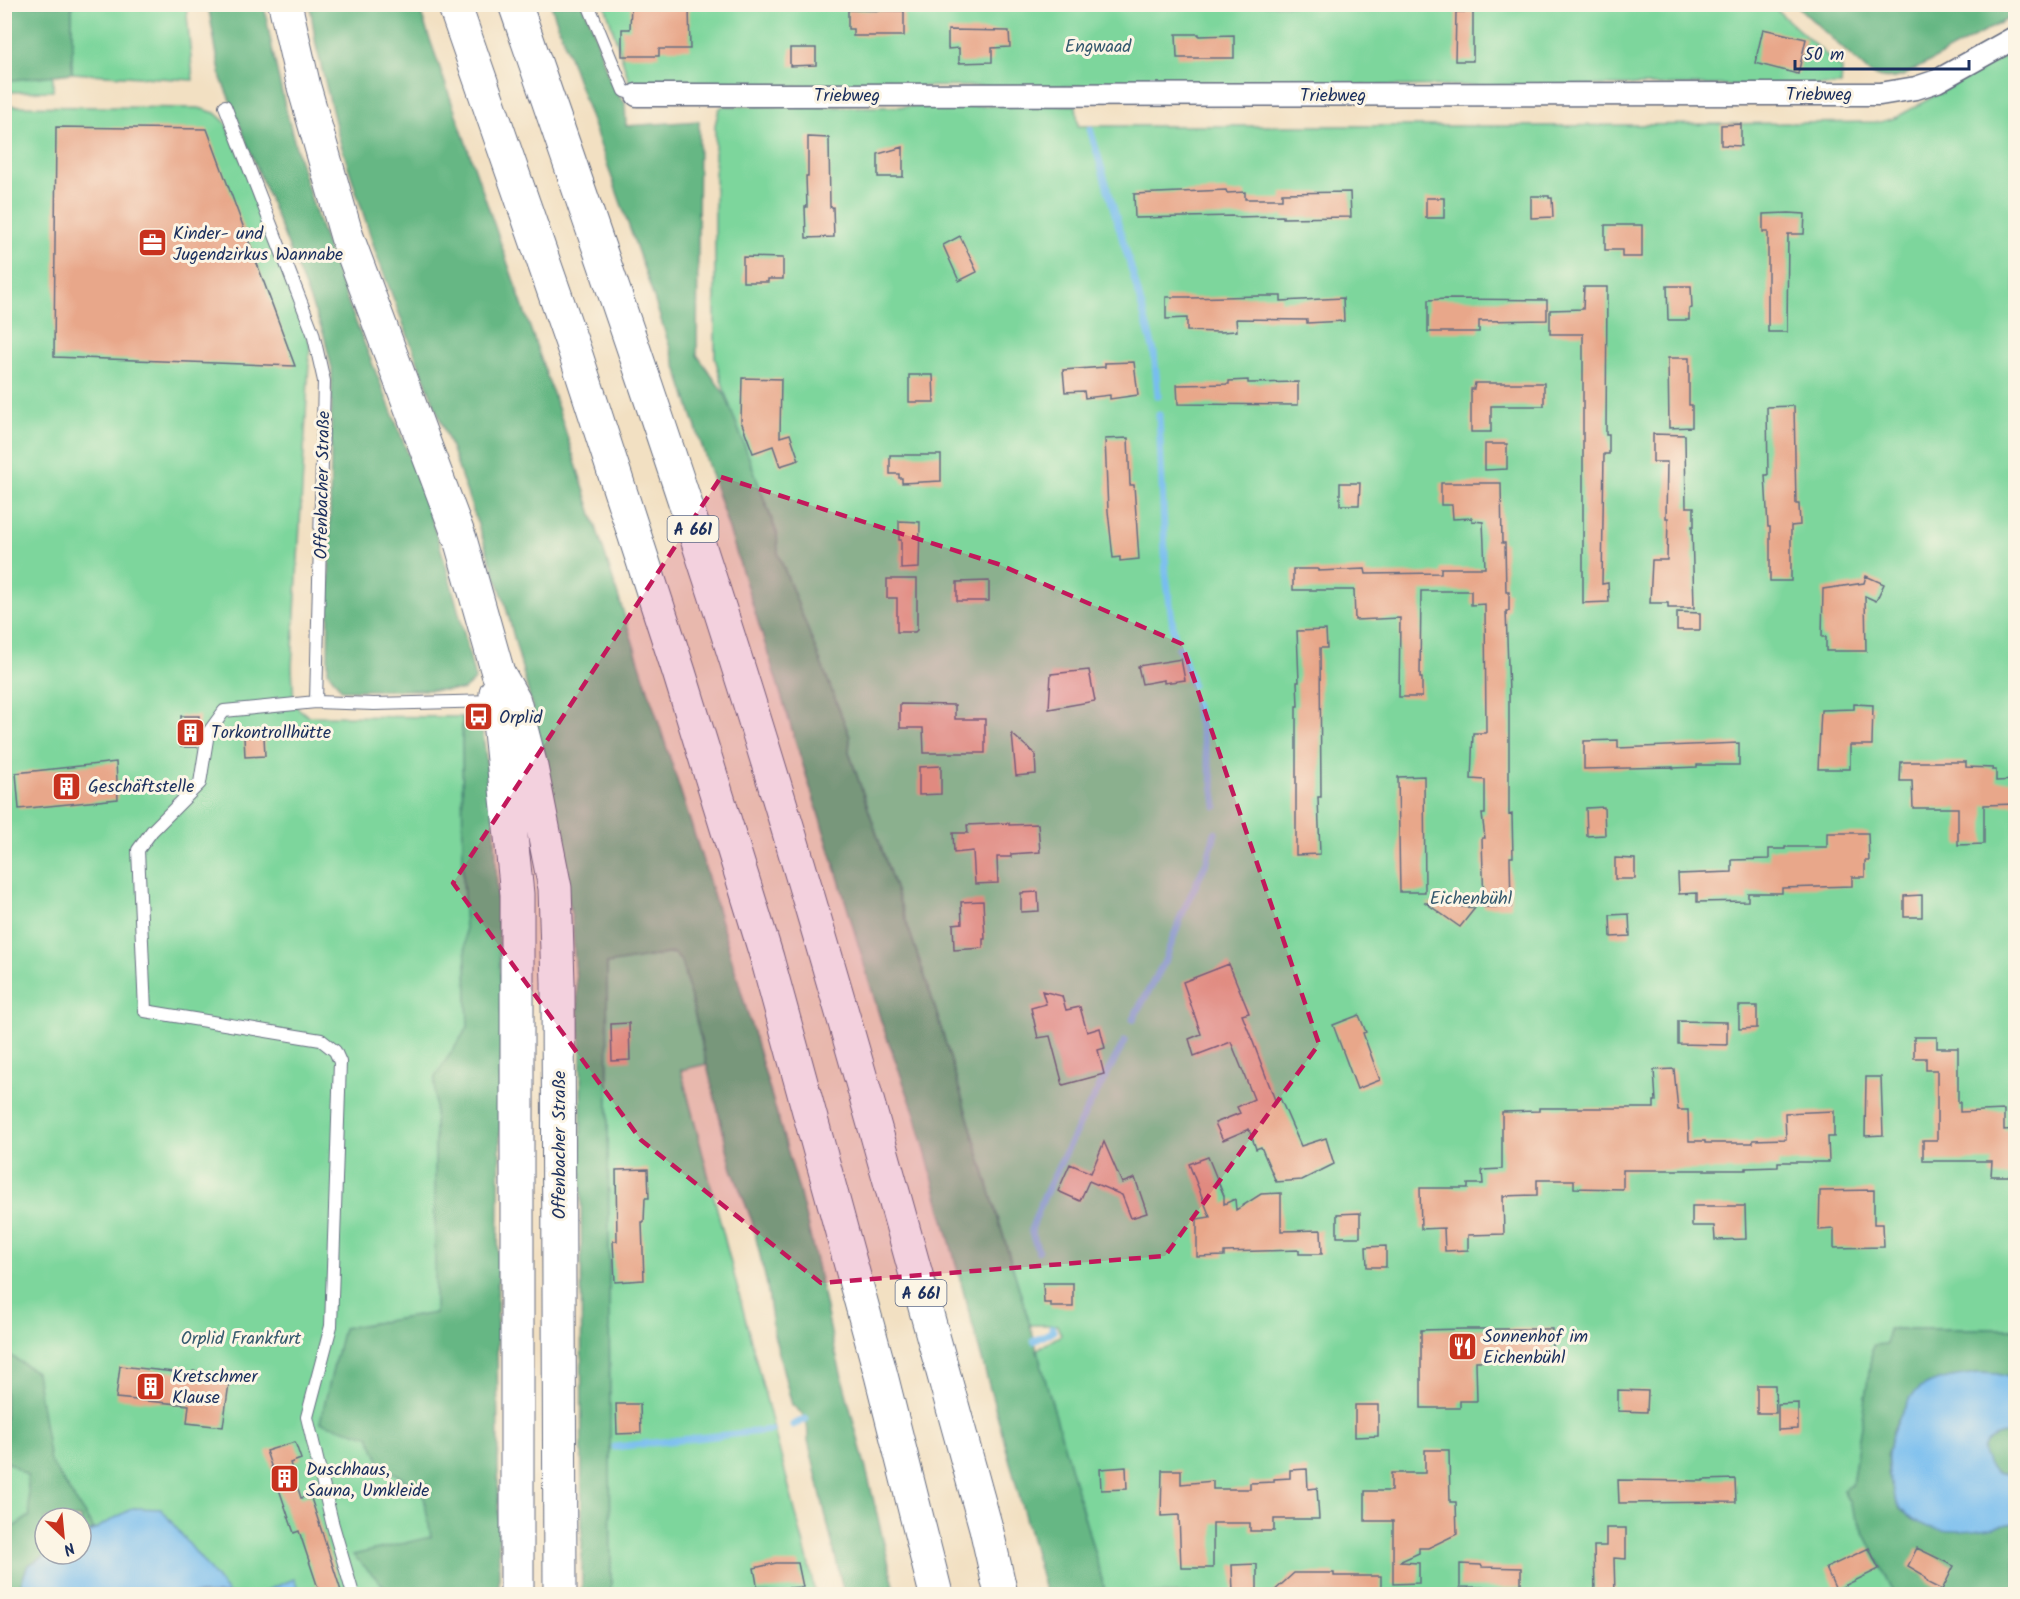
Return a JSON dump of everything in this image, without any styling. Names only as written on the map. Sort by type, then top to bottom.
[{"type":"main road","name":"Offenbacher Straße","points":[[285,4],[304,87],[347,237],[460,538],[502,692],[531,767],[555,888],[558,938],[560,1594]]},
{"type":"main road","points":[[454,4],[575,352],[679,672],[764,946],[881,1374],[936,1594]]},
{"type":"main road","name":"A 661","points":[[515,4],[623,318],[735,657],[856,1059],[986,1528],[1001,1594]]},
{"type":"main road","name":"Offenbacher Straße","points":[[502,692],[517,894],[517,1594]]},
{"type":"main road","points":[[986,1528],[1012,1594]]},
{"type":"street","name":"Triebweg","points":[[637,96],[1880,94],[1916,88],[1937,81],[2016,37]]},
{"type":"lane","points":[[588,4],[624,91],[637,96]]},
{"type":"lane","name":"Offenbacher Straße","points":[[225,106],[313,333],[324,381],[316,702]]},
{"type":"lane","points":[[353,1594],[332,1522],[307,1417],[331,1326],[340,1062],[335,1051],[321,1040],[145,1011],[138,850],[152,831],[200,783],[208,734],[224,711],[316,702],[374,704],[502,692]]},
{"type":"highlighted area","points":[[721,477],[998,564],[1182,644],[1319,1044],[1165,1256],[821,1283],[641,1140],[453,883]]},
{"type":"green space","points":[[2015,4],[2015,15],[1903,76],[1889,79],[1880,78],[1867,71],[1796,5]]},
{"type":"green space","points":[[4,5],[53,5],[53,91],[5,92]]},
{"type":"green space","points":[[4,5],[72,5],[72,73],[5,81]]},
{"type":"green space","points":[[72,5],[186,5],[193,80],[72,73]]},
{"type":"green space","points":[[208,5],[264,5],[281,90],[312,201],[333,264],[416,474],[448,572],[475,680],[463,690],[342,690],[328,671],[332,369],[324,335],[221,78]]},
{"type":"green space","points":[[310,5],[418,5],[559,411],[707,874],[799,1190],[833,1343],[896,1594],[844,1594],[808,1440],[807,1423],[801,1412],[792,1405],[774,1334],[767,1285],[752,1221],[732,1169],[682,962],[673,953],[607,964],[611,1594],[582,1594],[581,1053],[572,920],[544,752],[505,603],[451,447],[377,256],[339,138],[316,45]]},
{"type":"green space","points":[[551,5],[583,5],[609,78],[625,103],[626,126],[699,121],[697,355],[726,396],[777,534],[778,553],[850,737],[849,752],[932,998],[1030,1325],[1106,1594],[1046,1594],[915,1114],[881,1021],[837,873],[649,283]]},
{"type":"green space","name":"Engwaad","points":[[605,5],[1771,5],[1842,69],[1841,85],[631,87]]},
{"type":"green space","name":"Eichenbühl","points":[[2015,50],[2015,1329],[1889,1329],[1887,1344],[1873,1346],[1852,1486],[1843,1490],[1895,1594],[1106,1594],[1036,1350],[1061,1335],[1057,1325],[1030,1325],[932,998],[849,752],[850,737],[777,553],[777,534],[726,396],[715,358],[715,125],[719,109],[723,106],[1076,105],[1078,126],[1550,126],[1881,122],[1897,117]]},
{"type":"green space","name":"Orplid Frankfurt","points":[[5,106],[199,108],[215,113],[225,122],[243,163],[310,344],[292,667],[294,705],[308,716],[462,717],[463,872],[477,1294],[479,1594],[5,1594]]},
{"type":"green space","points":[[462,717],[483,734],[495,834],[502,1024],[497,1322],[499,1594],[392,1594],[353,1555],[431,1537],[423,1491],[381,1465],[369,1436],[320,1422],[343,1328],[435,1313],[435,1077],[468,1027],[463,872]]},
{"type":"green space","points":[[674,953],[682,962],[707,1064],[681,1070],[815,1594],[611,1594],[607,963]]},
{"type":"green space","points":[[1888,1329],[2015,1329],[2015,1379],[1997,1374],[1977,1373],[1938,1381],[1921,1389],[1898,1419],[1887,1454],[1888,1474],[1900,1509],[1913,1520],[1948,1530],[1979,1529],[2015,1523],[2015,1594],[1895,1594],[1843,1490],[1852,1485],[1873,1345],[1887,1344]]},
{"type":"green space","points":[[5,1352],[36,1372],[50,1461],[79,1506],[33,1506],[33,1562],[28,1565],[17,1594],[5,1594],[4,1533],[30,1516],[27,1475],[5,1460]]},
{"type":"green space","points":[[2015,1433],[2015,1472],[1996,1472],[1986,1462],[1983,1449],[1990,1440],[1996,1437]]},
{"type":"water","points":[[1977,1373],[1997,1374],[2015,1379],[2015,1433],[1990,1440],[1984,1449],[1984,1455],[1996,1472],[2015,1472],[2015,1523],[1983,1529],[1939,1530],[1918,1522],[1908,1515],[1897,1502],[1889,1471],[1890,1441],[1908,1401],[1923,1386]]},
{"type":"water","points":[[133,1508],[161,1509],[229,1594],[17,1594],[28,1565],[33,1562],[33,1566],[93,1566],[93,1530]]},
{"type":"water","points":[[294,1579],[300,1594],[264,1594],[263,1592]]},
{"type":"building","points":[[631,4],[658,4],[658,8],[689,7],[690,49],[659,49],[659,56],[622,56],[622,29],[630,29]]},
{"type":"building","points":[[848,10],[904,11],[904,36],[853,36],[853,29],[848,29]]},
{"type":"building","points":[[1456,12],[1473,12],[1473,61],[1455,61]]},
{"type":"building","points":[[1763,29],[1806,39],[1798,74],[1755,63]]},
{"type":"building","points":[[948,30],[1009,31],[1010,47],[992,48],[992,62],[959,63],[959,48],[948,49]]},
{"type":"building","points":[[1176,34],[1234,35],[1234,58],[1177,58]]},
{"type":"building","points":[[790,48],[816,48],[816,65],[790,66]]},
{"type":"building","points":[[1741,124],[1741,146],[1721,145],[1721,125]]},
{"type":"building","name":"Kinder- und Jugendzirkus Wannabe","points":[[56,127],[207,129],[295,366],[54,357]]},
{"type":"building","points":[[808,137],[829,138],[830,207],[833,207],[834,237],[806,238]]},
{"type":"building","points":[[903,147],[903,177],[878,177],[878,154]]},
{"type":"building","points":[[1226,190],[1227,193],[1245,192],[1245,199],[1282,199],[1282,193],[1350,192],[1351,217],[1135,218],[1134,194]]},
{"type":"building","points":[[1531,196],[1552,198],[1553,217],[1531,218]]},
{"type":"building","points":[[1426,198],[1444,198],[1444,218],[1426,218]]},
{"type":"building","points":[[1763,214],[1805,214],[1804,234],[1788,234],[1787,332],[1768,332],[1768,232],[1763,232]]},
{"type":"building","points":[[1605,225],[1642,225],[1642,257],[1622,257],[1622,250],[1605,250]]},
{"type":"building","points":[[960,236],[977,272],[959,281],[943,245]]},
{"type":"building","points":[[743,257],[783,258],[783,279],[768,279],[768,282],[743,282]]},
{"type":"building","points":[[1667,286],[1691,286],[1692,308],[1689,309],[1689,320],[1668,320]]},
{"type":"building","points":[[1584,287],[1607,287],[1606,435],[1609,435],[1609,454],[1604,454],[1602,584],[1608,583],[1609,602],[1583,603],[1583,334],[1550,334],[1550,310],[1583,309]]},
{"type":"building","points":[[1281,296],[1281,301],[1343,298],[1344,321],[1307,323],[1307,320],[1236,319],[1237,331],[1220,332],[1187,331],[1187,318],[1166,319],[1166,297]]},
{"type":"building","points":[[1428,300],[1547,300],[1547,320],[1479,321],[1479,332],[1428,332]]},
{"type":"building","points":[[1668,358],[1689,358],[1689,405],[1692,405],[1692,427],[1669,428]]},
{"type":"building","points":[[1134,362],[1138,395],[1110,399],[1110,395],[1085,398],[1084,391],[1065,392],[1063,370],[1105,367],[1105,363]]},
{"type":"building","points":[[909,375],[933,375],[934,402],[909,402]]},
{"type":"building","points":[[742,378],[781,379],[780,437],[790,434],[799,460],[780,466],[773,446],[753,453],[741,421]]},
{"type":"building","points":[[1248,380],[1248,383],[1298,382],[1298,405],[1178,404],[1177,385],[1229,384],[1229,381]]},
{"type":"building","points":[[1475,383],[1544,383],[1544,406],[1491,406],[1491,432],[1471,432],[1471,389],[1474,389]]},
{"type":"building","points":[[1794,406],[1796,504],[1799,504],[1800,525],[1791,526],[1791,581],[1770,581],[1770,527],[1768,527],[1765,475],[1768,475],[1767,407]]},
{"type":"building","points":[[1653,434],[1685,435],[1686,507],[1694,507],[1694,526],[1692,526],[1694,608],[1668,608],[1668,603],[1650,603],[1652,560],[1667,560],[1668,518],[1666,518],[1667,462],[1653,462]]},
{"type":"building","points":[[1128,438],[1130,485],[1134,485],[1139,559],[1120,561],[1120,557],[1113,558],[1108,511],[1105,439]]},
{"type":"building","points":[[1485,444],[1507,444],[1507,469],[1485,470]]},
{"type":"building","points":[[890,455],[941,455],[941,481],[902,483],[899,474],[890,474]]},
{"type":"building","points":[[1340,483],[1360,483],[1359,505],[1340,505]]},
{"type":"building","points":[[1441,483],[1501,483],[1502,543],[1505,543],[1506,592],[1509,592],[1509,611],[1506,611],[1509,815],[1512,814],[1513,857],[1510,857],[1511,907],[1484,907],[1482,838],[1485,838],[1482,814],[1485,814],[1485,780],[1471,779],[1473,733],[1486,733],[1485,604],[1471,605],[1471,591],[1421,591],[1420,678],[1422,678],[1422,697],[1399,697],[1400,618],[1355,620],[1354,590],[1293,590],[1293,569],[1318,569],[1318,571],[1365,569],[1366,574],[1441,573],[1441,568],[1485,568],[1483,522],[1472,521],[1472,518],[1453,519],[1452,505],[1441,505]]},
{"type":"building","points":[[899,521],[920,522],[919,568],[901,569]]},
{"type":"building","points":[[1866,576],[1884,584],[1876,601],[1865,596],[1866,651],[1826,651],[1826,637],[1822,637],[1823,589],[1864,583]]},
{"type":"building","points":[[887,579],[917,579],[917,630],[915,632],[897,632],[897,598],[887,598]]},
{"type":"building","points":[[989,581],[989,601],[957,601],[957,582]]},
{"type":"building","points":[[1677,612],[1700,613],[1700,630],[1677,630]]},
{"type":"building","points":[[1326,630],[1327,648],[1320,648],[1321,797],[1318,797],[1320,854],[1296,855],[1296,706],[1298,706],[1297,682],[1299,682],[1297,631]]},
{"type":"building","points":[[1181,659],[1185,680],[1164,683],[1164,680],[1142,684],[1138,666]]},
{"type":"building","points":[[1089,670],[1095,701],[1049,709],[1051,674]]},
{"type":"building","points":[[900,704],[955,705],[955,719],[985,719],[985,753],[924,753],[923,728],[900,728]]},
{"type":"building","points":[[1854,704],[1873,705],[1872,745],[1850,745],[1850,769],[1818,769],[1821,710],[1854,709]]},
{"type":"building","name":"Torkontrollhütte","points":[[181,716],[199,716],[197,747],[181,747]]},
{"type":"building","points":[[1012,734],[1035,754],[1036,774],[1016,776]]},
{"type":"building","points":[[264,736],[265,756],[245,757],[244,737]]},
{"type":"building","points":[[1618,740],[1618,748],[1739,743],[1739,765],[1584,769],[1584,741]]},
{"type":"building","name":"Geschäftstelle","points":[[116,762],[118,799],[19,809],[16,773]]},
{"type":"building","points":[[1901,762],[1966,762],[1966,767],[1993,768],[1992,770],[1996,770],[1996,781],[2016,780],[2016,804],[1984,805],[1984,844],[1958,845],[1958,808],[1913,808],[1912,781],[1900,781]]},
{"type":"building","points":[[941,766],[941,794],[919,795],[919,767]]},
{"type":"building","points":[[1424,776],[1425,892],[1400,892],[1398,777]]},
{"type":"building","points":[[1604,807],[1605,835],[1587,836],[1586,808]]},
{"type":"building","points":[[1009,823],[1009,825],[1038,824],[1040,852],[997,857],[998,883],[975,884],[973,851],[954,853],[953,833],[968,833],[967,825]]},
{"type":"building","points":[[1827,833],[1868,833],[1869,861],[1865,861],[1865,877],[1852,877],[1852,886],[1782,888],[1782,893],[1748,893],[1748,901],[1697,902],[1697,893],[1679,894],[1678,874],[1732,872],[1732,860],[1769,859],[1769,849],[1827,847]]},
{"type":"building","points":[[1615,858],[1635,859],[1635,879],[1615,879]]},
{"type":"building","points":[[1038,892],[1039,911],[1021,912],[1021,893]]},
{"type":"building","points":[[1922,895],[1922,917],[1904,917],[1904,896]]},
{"type":"building","points":[[983,901],[985,939],[983,939],[983,948],[954,950],[953,924],[962,923],[961,902]]},
{"type":"building","points":[[1426,903],[1475,908],[1460,927]]},
{"type":"building","points":[[1629,914],[1630,936],[1611,937],[1610,915]]},
{"type":"building","points":[[1229,964],[1249,1013],[1242,1015],[1275,1100],[1280,1098],[1301,1146],[1326,1138],[1334,1164],[1302,1180],[1276,1182],[1261,1147],[1256,1149],[1249,1129],[1223,1140],[1215,1123],[1240,1113],[1237,1107],[1254,1099],[1231,1042],[1194,1056],[1189,1039],[1201,1034],[1183,982]]},
{"type":"building","points":[[1042,991],[1062,996],[1066,1010],[1080,1007],[1087,1032],[1100,1028],[1105,1048],[1098,1050],[1104,1074],[1063,1085],[1050,1036],[1038,1038],[1031,1008],[1046,1004]]},
{"type":"building","points":[[1739,1006],[1757,1006],[1757,1028],[1739,1029]]},
{"type":"building","points":[[1359,1015],[1380,1080],[1357,1089],[1333,1025]]},
{"type":"building","points":[[1678,1021],[1727,1022],[1727,1045],[1678,1044]]},
{"type":"building","points":[[629,1023],[630,1060],[612,1061],[611,1024]]},
{"type":"building","points":[[1914,1037],[1937,1037],[1937,1048],[1958,1048],[1960,1112],[2004,1110],[2004,1130],[2016,1129],[2016,1176],[1991,1176],[1992,1161],[1923,1161],[1923,1140],[1937,1140],[1937,1070],[1926,1070],[1926,1058],[1914,1058]]},
{"type":"building","points":[[1674,1069],[1678,1110],[1688,1110],[1689,1141],[1753,1143],[1753,1140],[1786,1139],[1785,1113],[1834,1111],[1834,1137],[1828,1137],[1829,1162],[1778,1162],[1778,1167],[1746,1168],[1746,1170],[1623,1170],[1623,1189],[1574,1188],[1574,1180],[1537,1180],[1537,1195],[1503,1196],[1504,1234],[1468,1235],[1468,1250],[1445,1251],[1444,1228],[1421,1229],[1420,1188],[1468,1188],[1468,1184],[1483,1184],[1482,1170],[1502,1169],[1502,1112],[1539,1111],[1539,1108],[1654,1108],[1654,1101],[1656,1101],[1654,1070]]},
{"type":"building","points":[[1866,1077],[1881,1077],[1883,1135],[1865,1136]]},
{"type":"building","points":[[1104,1142],[1122,1183],[1135,1178],[1147,1213],[1131,1218],[1122,1195],[1089,1181],[1080,1201],[1058,1191],[1070,1164],[1091,1173]]},
{"type":"building","points":[[1208,1157],[1224,1196],[1224,1204],[1235,1199],[1236,1210],[1261,1194],[1281,1193],[1281,1231],[1321,1230],[1322,1254],[1299,1254],[1299,1250],[1224,1252],[1224,1256],[1197,1257],[1197,1219],[1210,1217],[1189,1164]]},
{"type":"building","points":[[648,1169],[649,1198],[645,1198],[644,1222],[642,1222],[644,1280],[615,1282],[613,1241],[617,1241],[616,1170]]},
{"type":"building","points":[[1874,1190],[1874,1224],[1883,1224],[1884,1247],[1834,1248],[1834,1229],[1819,1230],[1820,1191]]},
{"type":"building","points":[[1692,1206],[1745,1206],[1746,1239],[1715,1240],[1714,1226],[1692,1226]]},
{"type":"building","points":[[1360,1213],[1360,1237],[1337,1237],[1337,1214]]},
{"type":"building","points":[[1386,1246],[1386,1267],[1367,1267],[1366,1247]]},
{"type":"building","points":[[1043,1283],[1073,1283],[1073,1307],[1051,1307],[1051,1303],[1044,1303]]},
{"type":"building","points":[[1552,1329],[1552,1360],[1476,1361],[1477,1401],[1460,1401],[1460,1408],[1421,1408],[1421,1330]]},
{"type":"building","points":[[120,1366],[230,1376],[223,1427],[187,1423],[189,1405],[116,1398]]},
{"type":"building","points":[[1757,1385],[1775,1385],[1776,1413],[1757,1413]]},
{"type":"building","points":[[1618,1390],[1648,1391],[1647,1412],[1618,1411]]},
{"type":"building","points":[[1798,1403],[1798,1429],[1778,1430],[1778,1404]]},
{"type":"building","points":[[616,1404],[640,1404],[641,1433],[617,1434]]},
{"type":"building","points":[[1355,1405],[1378,1405],[1378,1436],[1355,1437]]},
{"type":"building","points":[[295,1442],[301,1459],[290,1463],[301,1498],[310,1495],[342,1594],[320,1594],[299,1531],[294,1533],[266,1451]]},
{"type":"building","points":[[1425,1450],[1449,1450],[1450,1502],[1456,1502],[1457,1534],[1428,1548],[1419,1548],[1419,1553],[1399,1562],[1419,1563],[1419,1583],[1393,1584],[1393,1521],[1365,1521],[1365,1491],[1391,1491],[1391,1473],[1425,1473]]},
{"type":"building","points":[[1126,1467],[1127,1489],[1101,1490],[1100,1469]]},
{"type":"building","points":[[1307,1469],[1308,1489],[1317,1488],[1319,1519],[1274,1519],[1274,1531],[1250,1531],[1250,1523],[1213,1523],[1213,1568],[1181,1568],[1179,1515],[1161,1516],[1162,1470],[1181,1470],[1181,1484],[1213,1481],[1213,1489],[1250,1489],[1250,1483],[1274,1482],[1274,1479],[1290,1478],[1290,1470]]},
{"type":"building","points":[[1735,1479],[1736,1502],[1619,1503],[1618,1480]]},
{"type":"building","points":[[1606,1528],[1626,1528],[1626,1559],[1614,1558],[1615,1594],[1595,1594],[1594,1546],[1606,1546]]},
{"type":"building","points":[[1869,1548],[1879,1569],[1836,1590],[1826,1568]]},
{"type":"building","points":[[1917,1548],[1954,1566],[1942,1590],[1928,1583],[1922,1574],[1908,1566]]},
{"type":"building","points":[[776,1563],[798,1563],[803,1587],[758,1590],[754,1568]]},
{"type":"building","points":[[1257,1564],[1257,1594],[1233,1594],[1232,1565]]},
{"type":"building","points":[[1460,1564],[1521,1568],[1521,1588],[1460,1587]]},
{"type":"building","points":[[1294,1573],[1381,1576],[1381,1594],[1271,1594]]},
{"type":"waterway","points":[[1090,129],[1154,352],[1158,396]]},
{"type":"waterway","points":[[1159,415],[1166,575],[1174,634]]},
{"type":"waterway","points":[[1179,648],[1192,685]]},
{"type":"waterway","points":[[1195,704],[1216,806]]},
{"type":"waterway","points":[[1133,1019],[1165,961],[1182,914],[1207,861],[1215,833]]},
{"type":"waterway","points":[[1038,1251],[1031,1230],[1043,1199],[1082,1119],[1125,1041]]},
{"type":"waterway","points":[[1034,1341],[1053,1331],[1052,1328]]},
{"type":"waterway","points":[[793,1425],[806,1419]]},
{"type":"waterway","points":[[615,1447],[771,1430]]},
{"type":"place","name":"Kinder- und Jugendzirkus Wannabe","points":[[152,243]]},
{"type":"place","name":"Orplid","points":[[478,717]]},
{"type":"place","name":"Torkontrollhütte","points":[[190,732]]},
{"type":"place","name":"Geschäftstelle","points":[[67,786]]},
{"type":"place","name":"Sonnenhof im Eichenbühl","points":[[1462,1346]]},
{"type":"place","name":"Kretschmer Klause","points":[[151,1386]]},
{"type":"place","name":"Duschhaus, Sauna, Umkleide","points":[[285,1479]]}]
